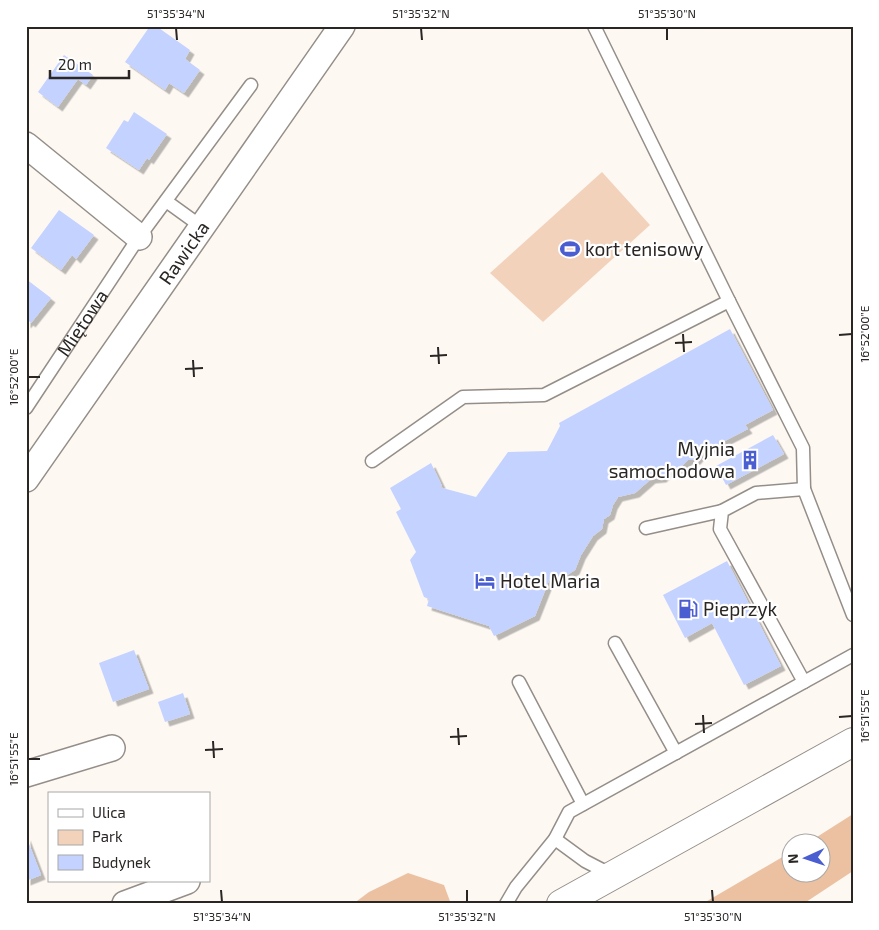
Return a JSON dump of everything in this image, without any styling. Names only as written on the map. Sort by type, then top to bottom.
[{"type":"main road","points":[[561,904],[843,748]]},
{"type":"street","name":"Rawicka","points":[[26,479],[342,26]]},
{"type":"street","points":[[26,145],[139,237]]},
{"type":"street","points":[[26,774],[112,748]]},
{"type":"street","points":[[125,904],[184,882]]},
{"type":"lane","points":[[594,26],[729,301],[804,448],[804,489],[853,615]]},
{"type":"lane","name":"Miętowa","points":[[26,408],[139,237],[251,85]]},
{"type":"lane","points":[[166,201],[202,228]]},
{"type":"lane","points":[[372,461],[462,397],[544,395],[729,301]]},
{"type":"lane","points":[[646,528],[722,511],[756,492],[804,489]]},
{"type":"lane","points":[[722,511],[720,529],[804,682]]},
{"type":"lane","points":[[615,643],[676,753]]},
{"type":"lane","points":[[506,904],[516,887],[556,839],[569,812],[853,655]]},
{"type":"lane","points":[[519,682],[583,804]]},
{"type":"lane","points":[[843,748],[853,732]]},
{"type":"lane","points":[[556,839],[585,861],[614,876]]},
{"type":"green space","name":"kort tenisowy","points":[[602,172],[650,225],[543,322],[490,273]]},
{"type":"shaded area","points":[[853,814],[853,871],[803,904],[702,904],[782,857],[782,882],[832,882],[832,832],[825,832]]},
{"type":"shaded area","points":[[408,873],[444,885],[451,904],[353,904],[369,892]]},
{"type":"building","points":[[150,26],[156,26],[190,50],[185,59],[200,70],[184,93],[169,83],[165,90],[125,62]]},
{"type":"building","points":[[64,55],[93,75],[86,85],[78,79],[58,107],[38,92]]},
{"type":"building","points":[[134,112],[167,134],[149,160],[147,158],[139,170],[106,148],[124,120],[128,122]]},
{"type":"building","points":[[59,210],[94,235],[76,259],[72,255],[61,270],[31,248]]},
{"type":"building","points":[[26,279],[51,298],[31,323],[29,321],[26,324]]},
{"type":"building","points":[[730,329],[773,410],[745,425],[748,429],[703,452],[696,460],[688,460],[679,469],[670,470],[662,478],[651,479],[635,493],[618,497],[610,515],[604,519],[602,529],[593,536],[581,555],[575,570],[564,577],[550,578],[535,616],[494,636],[489,626],[427,606],[429,599],[424,597],[410,560],[416,552],[396,512],[401,509],[390,488],[431,463],[442,486],[439,487],[476,497],[508,452],[547,451],[560,426],[559,423]]},
{"type":"building","name":"Myjnia samochodowa","points":[[773,435],[784,454],[726,485],[716,466]]},
{"type":"building","points":[[727,561],[781,666],[744,685],[712,623],[685,638],[663,595]]},
{"type":"building","points":[[134,650],[149,689],[113,702],[99,663]]},
{"type":"building","points":[[183,693],[190,714],[165,722],[158,702]]},
{"type":"building","points":[[26,836],[41,875],[26,881]]},
{"type":"place","name":"kort tenisowy","points":[[570,249]]},
{"type":"place","name":"Myjnia samochodowa","points":[[750,460]]},
{"type":"place","name":"Hotel Maria","points":[[485,581]]},
{"type":"place","name":"Pieprzyk","points":[[688,609]]}]
